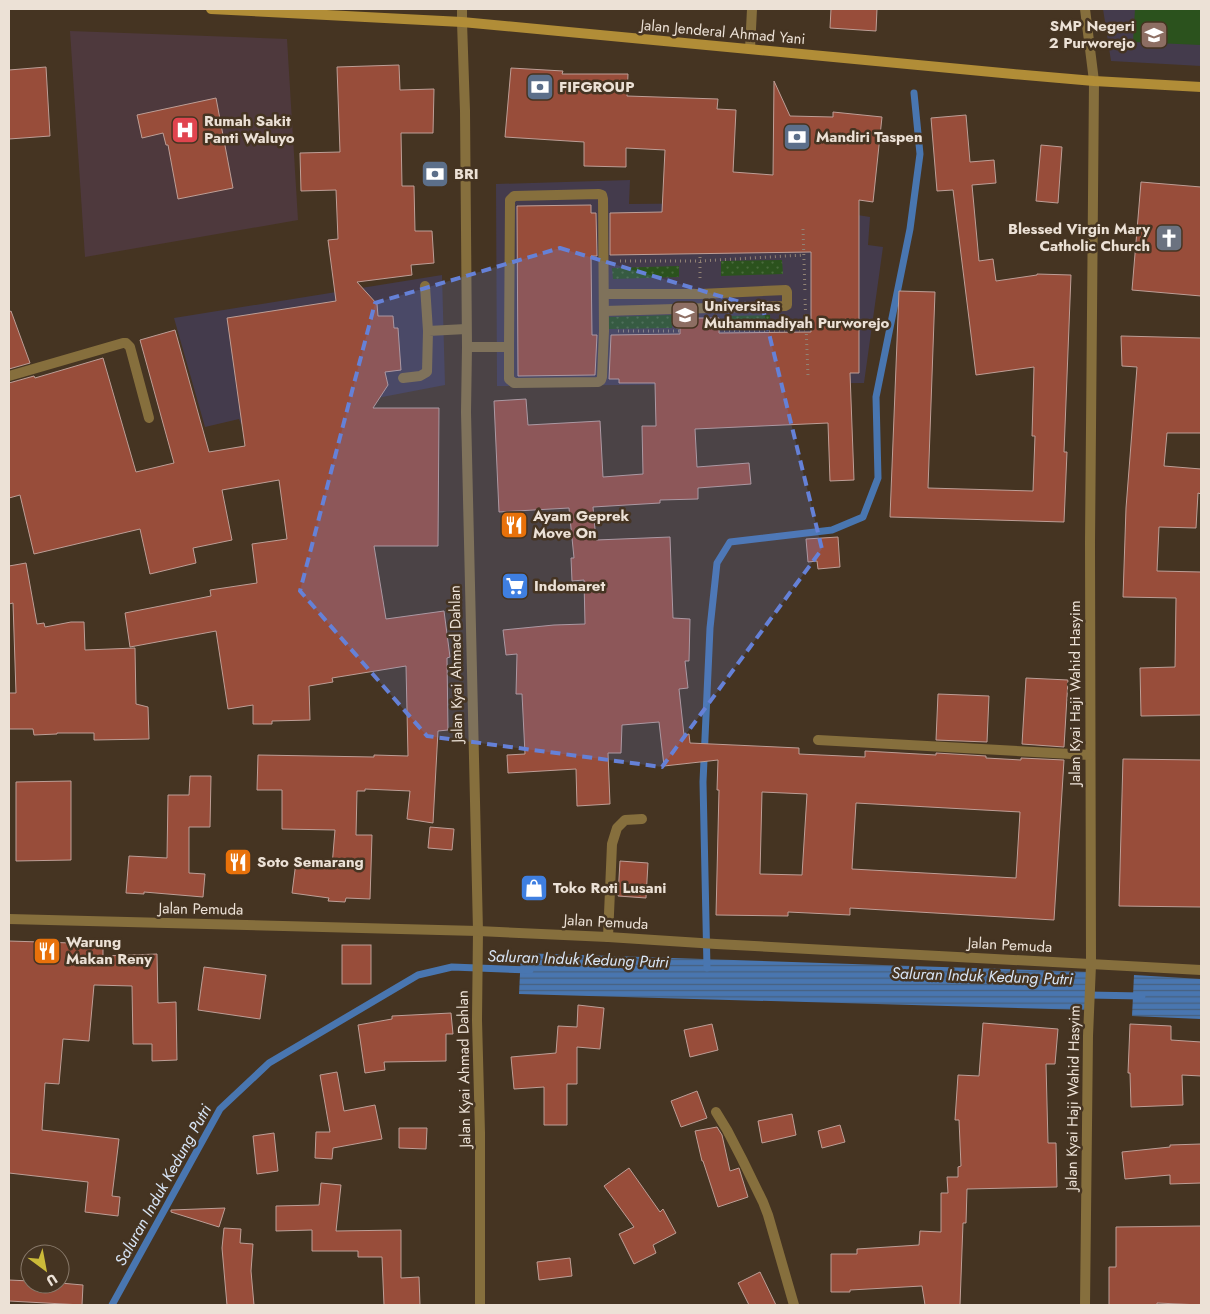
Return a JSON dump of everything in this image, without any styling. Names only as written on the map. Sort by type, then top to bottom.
[{"type":"main road","name":"Jalan Jenderal Ahmad Yani","points":[[211,9],[357,13],[1094,81],[1201,87]]},
{"type":"street","name":"Jalan Kyai Ahmad Dahlan","points":[[462,9],[465,111],[466,412],[478,931],[480,1305]]},
{"type":"street","points":[[750,49],[752,9]]},
{"type":"street","name":"Jalan Kyai Haji Wahid Hasyim","points":[[1085,9],[1094,81],[1090,543],[1091,965],[1088,1036],[1085,1305]]},
{"type":"street","points":[[543,195],[602,195],[604,260],[604,331],[601,380],[598,382],[514,383],[509,379],[511,198],[514,196],[543,195]]},
{"type":"street","points":[[403,378],[420,376],[427,372],[428,331],[425,286]]},
{"type":"street","points":[[604,294],[700,294],[786,290],[787,292],[787,305],[785,306],[604,311]]},
{"type":"street","points":[[428,331],[466,329]]},
{"type":"street","points":[[9,376],[122,342],[126,343],[130,347],[149,418]]},
{"type":"street","points":[[467,347],[509,347]]},
{"type":"street","points":[[818,740],[1090,755]]},
{"type":"street","points":[[608,937],[612,844],[617,828],[625,820],[642,819]]},
{"type":"street","name":"Jalan Pemuda","points":[[9,919],[478,931],[1201,970]]},
{"type":"street","points":[[716,1112],[763,1202],[794,1305]]},
{"type":"path","points":[[803,229],[808,376]]},
{"type":"path","points":[[604,260],[700,262],[804,254]]},
{"type":"path","points":[[719,331],[806,330]]},
{"type":"path","points":[[604,331],[680,331]]},
{"type":"highlighted area","points":[[560,248],[763,309],[822,549],[662,767],[427,736],[300,591],[375,303]]},
{"type":"shaded area","name":"SMP Negeri 2 Purworejo","points":[[1103,9],[1201,9],[1201,66],[1111,61]]},
{"type":"shaded area","name":"Rumah Sakit Panti Waluyo","points":[[70,31],[287,39],[298,220],[85,257]]},
{"type":"shaded area","name":"Universitas Muhammadiyah Purworejo","points":[[630,180],[629,204],[845,202],[845,213],[870,217],[868,245],[883,247],[864,383],[497,386],[496,184]]},
{"type":"shaded area","points":[[442,275],[445,385],[241,424],[239,419],[205,427],[174,318]]},
{"type":"green space","points":[[1135,9],[1201,9],[1201,45],[1133,42]]},
{"type":"green space","points":[[782,260],[783,274],[721,276],[721,261]]},
{"type":"green space","points":[[679,266],[679,277],[613,279],[612,268]]},
{"type":"green space","points":[[672,315],[672,328],[609,329],[609,317]]},
{"type":"green space","points":[[770,315],[771,327],[725,328],[725,316]]},
{"type":"water","points":[[521,953],[1090,972],[1087,1010],[519,994]]},
{"type":"water","points":[[1134,975],[1201,979],[1201,1019],[1132,1016]]},
{"type":"building","points":[[831,9],[877,9],[876,31],[830,28]]},
{"type":"building","points":[[399,65],[400,90],[434,89],[433,133],[401,133],[402,186],[414,186],[415,231],[432,231],[434,263],[411,265],[412,275],[357,282],[377,304],[378,316],[393,316],[394,328],[398,328],[401,370],[385,372],[388,385],[373,408],[439,408],[438,546],[374,546],[386,619],[444,611],[450,657],[447,658],[448,730],[438,731],[433,823],[407,819],[410,791],[365,789],[365,791],[357,791],[356,835],[372,835],[370,899],[346,898],[345,902],[328,901],[329,898],[292,893],[296,862],[332,866],[335,830],[282,829],[282,790],[257,790],[258,755],[408,756],[406,666],[332,678],[333,682],[309,686],[310,720],[272,721],[272,724],[253,724],[253,705],[228,709],[216,631],[130,647],[125,613],[211,596],[210,590],[257,583],[252,544],[287,539],[279,480],[222,490],[232,540],[193,548],[196,563],[150,574],[140,529],[34,554],[20,495],[9,498],[9,383],[34,376],[35,378],[103,358],[136,472],[174,463],[140,340],[175,330],[209,452],[245,446],[227,318],[336,301],[328,240],[338,239],[336,190],[301,191],[300,153],[340,152],[337,67]]},
{"type":"building","points":[[46,67],[50,136],[9,139],[9,70]]},
{"type":"building","points":[[511,68],[563,71],[562,74],[628,74],[627,96],[718,99],[717,109],[736,110],[733,172],[773,175],[774,81],[790,116],[833,117],[833,112],[882,117],[873,202],[859,200],[859,373],[850,373],[854,480],[830,481],[828,423],[695,429],[697,467],[749,463],[751,484],[698,488],[698,499],[660,500],[660,503],[593,507],[596,540],[670,537],[673,618],[690,619],[689,661],[685,661],[688,688],[679,689],[684,735],[689,734],[690,743],[799,748],[799,754],[865,757],[865,751],[936,755],[936,753],[1021,760],[1021,758],[1064,760],[1054,920],[850,908],[850,915],[788,912],[788,916],[716,915],[718,760],[664,766],[659,722],[622,725],[621,753],[608,753],[610,804],[577,806],[576,769],[508,773],[507,755],[525,754],[522,694],[516,694],[517,654],[506,655],[503,630],[585,624],[584,580],[572,581],[571,558],[574,558],[569,508],[499,512],[494,401],[526,399],[528,425],[600,421],[603,477],[643,474],[642,426],[656,426],[655,383],[619,383],[619,379],[609,379],[611,335],[680,334],[680,318],[719,318],[719,333],[811,332],[811,252],[610,255],[610,213],[662,212],[665,150],[626,148],[626,167],[584,166],[584,142],[505,137]],"holes":[[[762,792],[807,794],[802,875],[760,874]],[[856,803],[1020,812],[1016,878],[852,869]]]},
{"type":"building","points":[[216,98],[233,188],[178,199],[168,145],[166,145],[163,133],[142,138],[137,115]]},
{"type":"building","points":[[966,115],[970,162],[994,160],[996,183],[972,185],[979,261],[993,259],[996,281],[1037,274],[1071,275],[1064,452],[1067,452],[1064,522],[890,517],[899,291],[935,292],[928,488],[1033,491],[1035,436],[1032,436],[1034,367],[976,375],[953,190],[937,191],[931,118]]},
{"type":"building","points":[[1041,145],[1062,147],[1058,203],[1036,201]]},
{"type":"building","name":"Blessed Virgin Mary Catholic Church","points":[[1141,182],[1201,187],[1201,296],[1132,290]]},
{"type":"building","points":[[591,205],[591,213],[596,213],[597,256],[591,256],[592,335],[597,335],[595,375],[518,376],[517,206]]},
{"type":"building","points":[[11,311],[30,363],[9,369],[9,312]]},
{"type":"building","points":[[1121,336],[1201,338],[1201,433],[1167,433],[1164,466],[1201,469],[1201,494],[1198,493],[1196,528],[1159,527],[1157,571],[1201,572],[1201,715],[1141,716],[1140,668],[1175,667],[1176,598],[1123,597],[1126,508],[1137,367],[1122,366]]},
{"type":"building","points":[[838,537],[840,567],[818,569],[817,561],[808,562],[806,539]]},
{"type":"building","points":[[26,563],[37,624],[44,623],[45,627],[71,622],[84,622],[85,650],[135,648],[136,704],[148,707],[149,739],[94,740],[94,733],[34,735],[33,729],[9,729],[9,693],[16,693],[13,603],[9,604],[9,566]]},
{"type":"building","points":[[1026,678],[1068,680],[1064,747],[1022,744]]},
{"type":"building","points":[[938,694],[989,696],[987,742],[936,740]]},
{"type":"building","points":[[1123,759],[1201,760],[1201,907],[1119,906]]},
{"type":"building","points":[[190,776],[211,776],[210,827],[189,827],[189,873],[205,874],[203,897],[144,892],[144,894],[126,893],[129,856],[167,858],[168,795],[189,795]]},
{"type":"building","points":[[71,781],[71,860],[16,861],[16,782]]},
{"type":"building","points":[[430,827],[454,829],[452,850],[428,848]]},
{"type":"building","points":[[620,861],[648,863],[646,898],[618,896]]},
{"type":"building","points":[[9,941],[103,944],[103,956],[157,954],[158,1003],[176,1002],[177,1060],[152,1061],[152,1044],[133,1044],[132,986],[94,985],[89,1041],[63,1039],[59,1084],[45,1083],[42,1130],[119,1139],[112,1196],[120,1197],[118,1216],[85,1212],[88,1182],[9,1173]]},
{"type":"building","points":[[342,945],[371,945],[371,984],[342,984]]},
{"type":"building","points":[[204,967],[266,975],[260,1019],[198,1010]]},
{"type":"building","points":[[578,1005],[604,1008],[600,1049],[577,1047],[577,1084],[567,1084],[567,1125],[544,1125],[544,1087],[514,1089],[511,1057],[556,1053],[558,1026],[577,1027]]},
{"type":"building","points":[[451,1013],[453,1034],[446,1034],[446,1061],[384,1062],[385,1070],[365,1073],[358,1025],[392,1019],[392,1016]]},
{"type":"building","points":[[983,1023],[1058,1029],[1055,1064],[1046,1064],[1048,1143],[1056,1143],[1057,1187],[967,1189],[966,1223],[963,1223],[960,1305],[925,1305],[922,1286],[831,1292],[831,1254],[857,1254],[857,1249],[919,1245],[920,1231],[941,1232],[941,1193],[948,1193],[947,1177],[958,1177],[958,1167],[961,1166],[959,1120],[955,1120],[958,1075],[979,1076]]},
{"type":"building","points":[[712,1024],[718,1050],[690,1057],[684,1030]]},
{"type":"building","points":[[1130,1024],[1171,1026],[1171,1040],[1201,1042],[1201,1076],[1182,1075],[1183,1105],[1131,1107],[1130,1073],[1128,1073]]},
{"type":"building","points":[[337,1072],[344,1111],[375,1105],[382,1139],[333,1148],[332,1159],[315,1158],[316,1132],[330,1132],[320,1075]]},
{"type":"building","points":[[697,1091],[707,1118],[681,1127],[671,1101]]},
{"type":"building","points":[[792,1114],[796,1135],[762,1143],[758,1121]]},
{"type":"building","points":[[840,1125],[845,1142],[822,1148],[818,1131]]},
{"type":"building","points":[[717,1127],[722,1135],[730,1171],[739,1168],[748,1197],[718,1207],[702,1161],[695,1131]]},
{"type":"building","points":[[399,1128],[427,1128],[426,1149],[399,1148]]},
{"type":"building","points":[[274,1133],[278,1171],[257,1174],[253,1136]]},
{"type":"building","points":[[1201,1144],[1201,1183],[1170,1184],[1170,1175],[1125,1179],[1122,1152],[1170,1147],[1170,1145]]},
{"type":"building","points":[[629,1168],[660,1212],[663,1209],[676,1233],[653,1245],[656,1253],[634,1264],[619,1234],[634,1227],[604,1186]]},
{"type":"building","points":[[321,1183],[341,1185],[336,1231],[401,1230],[401,1278],[419,1277],[420,1305],[384,1305],[382,1257],[358,1257],[358,1251],[312,1251],[312,1230],[276,1231],[276,1206],[319,1205]]},
{"type":"building","points":[[225,1208],[219,1227],[171,1212],[171,1210]]},
{"type":"building","points":[[1201,1226],[1201,1305],[1157,1303],[1157,1305],[1109,1305],[1109,1267],[1116,1267],[1116,1227]]},
{"type":"building","points":[[224,1228],[241,1229],[240,1243],[253,1244],[251,1271],[254,1305],[227,1305],[222,1248]]},
{"type":"building","points":[[570,1258],[572,1276],[539,1280],[537,1262]]},
{"type":"building","points":[[760,1272],[776,1305],[749,1305],[738,1283]]},
{"type":"building","points":[[9,1280],[20,1281],[20,1294],[70,1294],[70,1284],[83,1285],[82,1305],[9,1301]]},
{"type":"waterway","points":[[707,968],[703,782],[710,628],[717,563],[730,542],[832,530],[863,517],[878,478],[876,397],[910,229],[920,154],[914,93]]},
{"type":"waterway","name":"Saluran Induk Kedung Putri","points":[[112,1305],[220,1109],[269,1063],[418,975],[452,967],[530,970]]},
{"type":"waterway","name":"Saluran Induk Kedung Putri","points":[[1088,995],[1142,996]]},
{"type":"place","name":"SMP Negeri 2 Purworejo","points":[[1154,35]]},
{"type":"place","name":"FIFGROUP","points":[[540,87]]},
{"type":"place","name":"Rumah Sakit Panti Waluyo","points":[[185,130]]},
{"type":"place","name":"Mandiri Taspen","points":[[797,137]]},
{"type":"place","name":"BRI","points":[[435,174]]},
{"type":"place","name":"Blessed Virgin Mary Catholic Church","points":[[1169,238]]},
{"type":"place","name":"Universitas Muhammadiyah Purworejo","points":[[685,315]]},
{"type":"place","name":"Ayam Geprek Move On","points":[[514,525]]},
{"type":"place","name":"Indomaret","points":[[515,586]]},
{"type":"place","name":"Soto Semarang","points":[[238,862]]},
{"type":"place","name":"Toko Roti Lusani","points":[[534,888]]},
{"type":"place","name":"Warung Makan Reny","points":[[47,951]]}]
